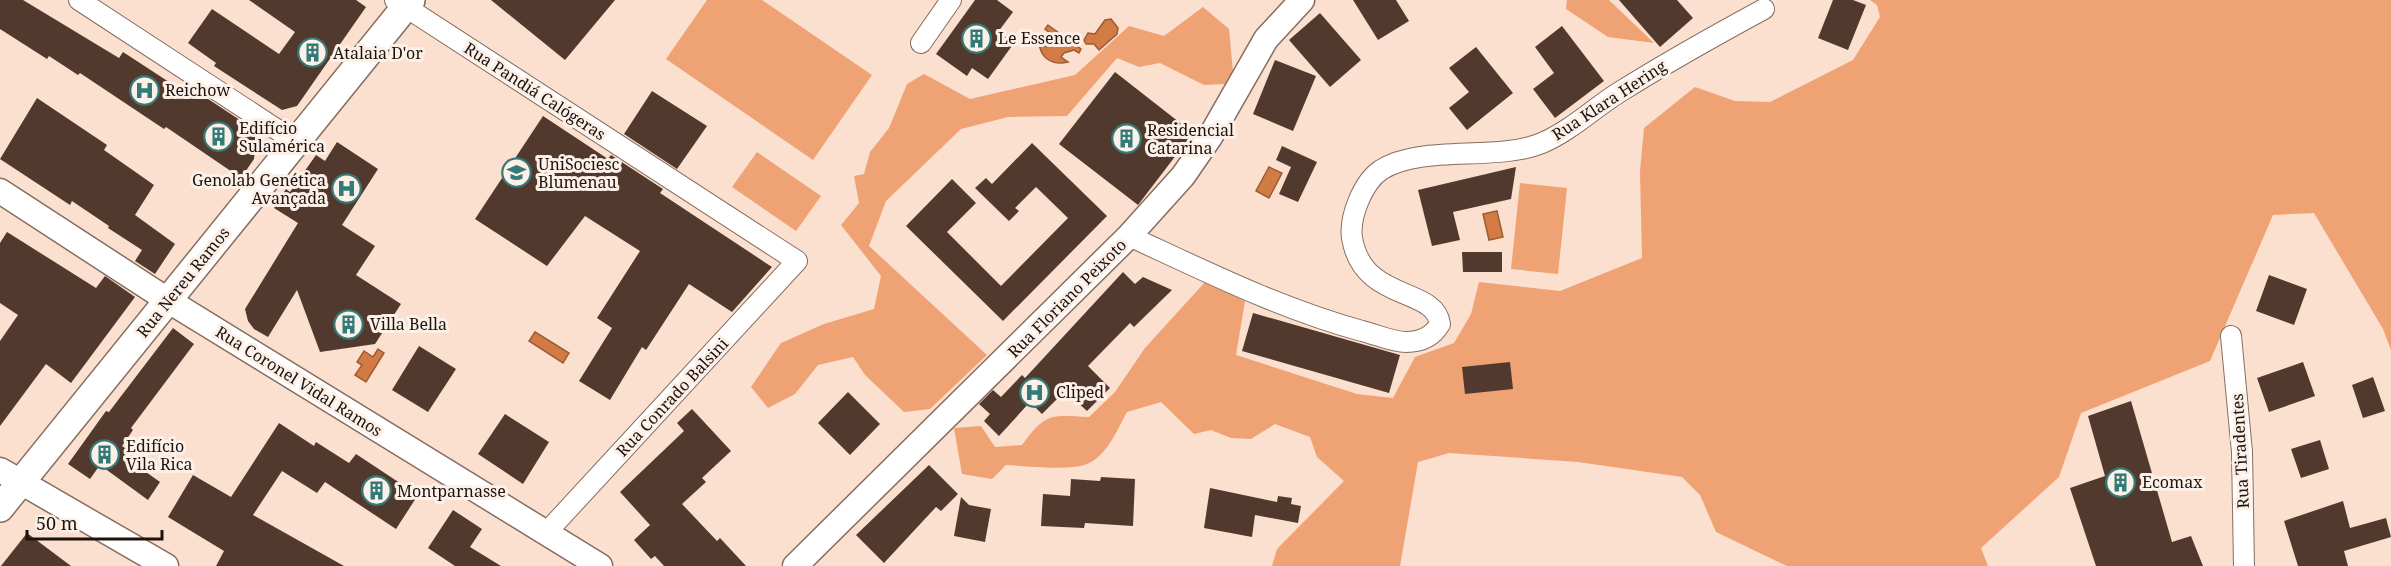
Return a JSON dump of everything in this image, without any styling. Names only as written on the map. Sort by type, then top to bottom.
[{"type":"main road","name":"Rua Nereu Ramos","points":[[0,508],[10,476],[169,301],[296,142],[403,2]]},
{"type":"street","points":[[79,0],[296,142]]},
{"type":"street","points":[[921,43],[951,0]]},
{"type":"street","name":"Rua Floriano Peixoto","points":[[795,566],[1129,236],[1183,176],[1210,137],[1266,39],[1302,0]]},
{"type":"street","name":"Rua Pandiá Calógeras","points":[[403,2],[797,261]]},
{"type":"street","name":"Rua Klara Hering","points":[[1129,236],[1263,297],[1327,321],[1405,342],[1424,339],[1435,333],[1440,324],[1439,316],[1433,307],[1383,285],[1370,276],[1358,260],[1352,236],[1359,198],[1382,170],[1405,161],[1515,150],[1541,143],[1674,58],[1764,9]]},
{"type":"street","name":"Rua Coronel Vidal Ramos","points":[[0,191],[169,301],[600,566]]},
{"type":"street","name":"Rua Conrado Balsini","points":[[546,533],[797,261]]},
{"type":"street","name":"Rua Tiradentes","points":[[2230,336],[2242,452],[2244,566]]},
{"type":"street","points":[[10,476],[166,566]]},
{"type":"shaded area","points":[[707,0],[762,0],[872,75],[813,160],[666,59]]},
{"type":"shaded area","points":[[1567,0],[1609,0],[1654,43],[1608,37],[1566,9]]},
{"type":"shaded area","points":[[1870,0],[2391,0],[2391,350],[2383,329],[2314,213],[2273,215],[2210,361],[2081,413],[2059,477],[1981,548],[1988,566],[1787,566],[1716,532],[1700,495],[1682,477],[1578,462],[1449,453],[1418,462],[1400,566],[1272,566],[1277,549],[1344,481],[1317,457],[1310,437],[1275,424],[1251,439],[1231,438],[1211,430],[1194,434],[1161,402],[1127,412],[1106,449],[1087,464],[1059,468],[1006,465],[992,479],[962,474],[954,428],[981,426],[995,447],[1022,445],[1037,426],[1050,418],[1057,416],[1089,417],[1115,392],[1145,348],[1205,282],[1220,287],[1245,301],[1236,355],[1357,394],[1393,398],[1415,357],[1454,343],[1471,314],[1479,282],[1560,291],[1642,258],[1640,171],[1644,128],[1695,87],[1735,101],[1770,102],[1853,60],[1880,17],[1877,5]]},
{"type":"shaded area","points":[[1203,7],[1229,29],[1233,72],[1225,84],[1204,85],[1160,63],[1139,67],[1117,58],[1067,116],[1008,117],[961,129],[886,201],[869,246],[987,355],[930,409],[904,412],[865,375],[853,357],[818,365],[795,394],[768,408],[751,387],[781,343],[824,324],[874,309],[881,276],[841,225],[859,203],[854,176],[864,174],[870,152],[889,128],[907,84],[924,74],[970,99],[1075,75],[1129,26],[1164,36]]},
{"type":"shaded area","points":[[1111,19],[1118,28],[1117,34],[1099,50],[1094,44],[1086,44],[1084,40],[1088,33],[1095,34],[1105,20]]},
{"type":"shaded area","points":[[1048,25],[1081,49],[1079,53],[1074,50],[1064,53],[1061,57],[1068,62],[1052,62],[1044,56],[1039,42],[1046,47],[1050,33],[1045,29]]},
{"type":"shaded area","points":[[757,152],[821,196],[796,231],[732,187]]},
{"type":"shaded area","points":[[1269,167],[1282,173],[1269,198],[1256,191]]},
{"type":"shaded area","points":[[1520,183],[1567,188],[1558,274],[1511,269]]},
{"type":"shaded area","points":[[1497,211],[1503,237],[1489,240],[1483,214]]},
{"type":"shaded area","points":[[535,332],[569,353],[563,363],[529,341]]},
{"type":"shaded area","points":[[378,349],[384,353],[366,382],[355,375],[362,365],[357,362],[364,351],[373,357]]},
{"type":"building","points":[[0,0],[23,0],[119,58],[123,52],[192,97],[196,91],[252,128],[256,140],[254,159],[241,178],[80,73],[78,75],[49,56],[47,59],[0,29]]},
{"type":"building","points":[[249,0],[356,0],[366,7],[297,106],[282,110],[214,66],[216,63],[188,43],[212,9],[279,54],[295,32]]},
{"type":"building","points":[[491,0],[615,0],[565,60]]},
{"type":"building","name":"Le Essence","points":[[975,0],[997,0],[1013,12],[998,32],[1014,43],[988,79],[972,68],[967,76],[936,54]]},
{"type":"building","points":[[1353,0],[1396,0],[1409,21],[1378,40]]},
{"type":"building","points":[[1619,0],[1677,0],[1693,18],[1660,47]]},
{"type":"building","points":[[1833,0],[1853,0],[1866,5],[1848,50],[1818,38]]},
{"type":"building","points":[[1320,13],[1361,60],[1330,87],[1289,40]]},
{"type":"building","points":[[1562,26],[1604,81],[1555,118],[1533,89],[1554,73],[1535,47]]},
{"type":"building","points":[[1476,47],[1513,93],[1467,130],[1449,108],[1469,92],[1449,68]]},
{"type":"building","points":[[1275,60],[1316,76],[1293,131],[1253,114]]},
{"type":"building","name":"Residencial Catarina","points":[[1115,72],[1193,133],[1138,205],[1059,144]]},
{"type":"building","points":[[652,91],[707,126],[677,169],[624,134]]},
{"type":"building","points":[[37,98],[107,145],[104,150],[154,185],[135,215],[175,244],[155,274],[135,261],[142,250],[72,201],[70,205],[0,159]]},
{"type":"building","points":[[543,116],[608,159],[611,155],[663,189],[660,193],[772,267],[732,312],[689,284],[646,350],[642,347],[610,400],[579,381],[612,328],[597,318],[640,251],[585,216],[547,266],[475,219]]},
{"type":"building","points":[[337,142],[378,169],[342,225],[375,246],[356,275],[401,304],[375,344],[320,352],[297,290],[268,337],[254,329],[248,321],[245,309],[298,223],[274,208],[286,189],[290,192],[316,155],[325,161]]},
{"type":"building","points":[[1032,143],[1107,216],[1003,321],[906,226],[952,179],[976,203],[947,232],[1001,286],[1068,218],[1036,187],[1015,208],[1019,211],[1009,221],[975,188],[986,178],[992,184]]},
{"type":"building","points":[[1282,146],[1317,162],[1298,202],[1279,194],[1291,167],[1276,160]]},
{"type":"building","points":[[1516,167],[1511,199],[1453,212],[1460,240],[1432,246],[1418,190]]},
{"type":"building","points":[[7,232],[96,288],[105,276],[135,297],[71,383],[46,364],[0,426],[0,341],[18,315],[0,303],[0,243]]},
{"type":"building","points":[[1462,252],[1502,252],[1502,272],[1463,272]]},
{"type":"building","points":[[1123,272],[1135,284],[1143,277],[1172,290],[1134,327],[1130,323],[1088,366],[1110,388],[1087,411],[1065,391],[1042,414],[1030,402],[999,436],[984,421],[990,414],[979,404],[993,390],[1001,397],[1022,375],[1025,378]]},
{"type":"building","points":[[2269,275],[2307,289],[2294,325],[2256,311]]},
{"type":"building","points":[[1253,313],[1400,355],[1389,393],[1242,351]]},
{"type":"building","points":[[173,328],[194,344],[131,428],[133,430],[122,446],[151,466],[146,472],[160,482],[148,500],[100,465],[90,479],[68,464],[106,411],[109,412]]},
{"type":"building","points":[[419,346],[456,369],[428,412],[392,390]]},
{"type":"building","points":[[1510,362],[1513,389],[1465,394],[1462,367]]},
{"type":"building","points":[[2303,362],[2315,396],[2269,412],[2257,378]]},
{"type":"building","points":[[2373,377],[2385,411],[2363,418],[2352,385]]},
{"type":"building","points":[[848,392],[880,424],[850,455],[818,423]]},
{"type":"building","name":"Ecomax","points":[[2131,401],[2172,542],[2191,536],[2203,566],[2096,566],[2070,488],[2105,476],[2088,416]]},
{"type":"building","points":[[692,409],[731,451],[702,478],[706,482],[682,504],[717,541],[720,538],[746,566],[664,566],[655,556],[651,559],[634,540],[650,525],[620,492],[684,431],[677,423]]},
{"type":"building","points":[[505,414],[549,442],[523,484],[478,454]]},
{"type":"building","points":[[279,423],[314,446],[316,442],[349,463],[356,454],[418,495],[396,529],[325,482],[317,493],[282,471],[253,515],[344,566],[216,566],[224,551],[168,517],[193,475],[231,497]]},
{"type":"building","points":[[2320,440],[2329,469],[2301,478],[2291,449]]},
{"type":"building","points":[[929,465],[958,494],[941,511],[936,507],[884,563],[856,535]]},
{"type":"building","points":[[1101,477],[1135,479],[1133,526],[1085,523],[1084,528],[1041,526],[1043,494],[1070,496],[1071,479],[1100,481]]},
{"type":"building","points":[[1210,488],[1277,502],[1278,496],[1292,498],[1291,504],[1301,506],[1298,523],[1255,515],[1252,537],[1204,528]]},
{"type":"building","points":[[961,497],[969,505],[991,509],[985,542],[954,536]]},
{"type":"building","points":[[2343,501],[2350,528],[2386,518],[2391,537],[2344,551],[2348,566],[2298,566],[2284,521]]},
{"type":"building","points":[[453,510],[482,529],[470,547],[501,566],[455,566],[428,548]]},
{"type":"building","points":[[27,533],[71,566],[1,566]]},
{"type":"place","name":"Le Essence","points":[[977,38]]},
{"type":"place","name":"Atalaia D'or","points":[[312,53]]},
{"type":"place","name":"Reichow","points":[[144,90]]},
{"type":"place","name":"Edifício Sulamérica","points":[[218,137]]},
{"type":"place","name":"Residencial Catarina","points":[[1126,139]]},
{"type":"place","name":"UniSociesc Blumenau","points":[[517,173]]},
{"type":"place","name":"Genolab Genética Avançada","points":[[347,189]]},
{"type":"place","name":"Villa Bella","points":[[349,324]]},
{"type":"place","name":"Cliped","points":[[1035,392]]},
{"type":"place","name":"Edifício Vila Rica","points":[[105,455]]},
{"type":"place","name":"Ecomax","points":[[2121,482]]},
{"type":"place","name":"Montparnasse","points":[[376,491]]}]
